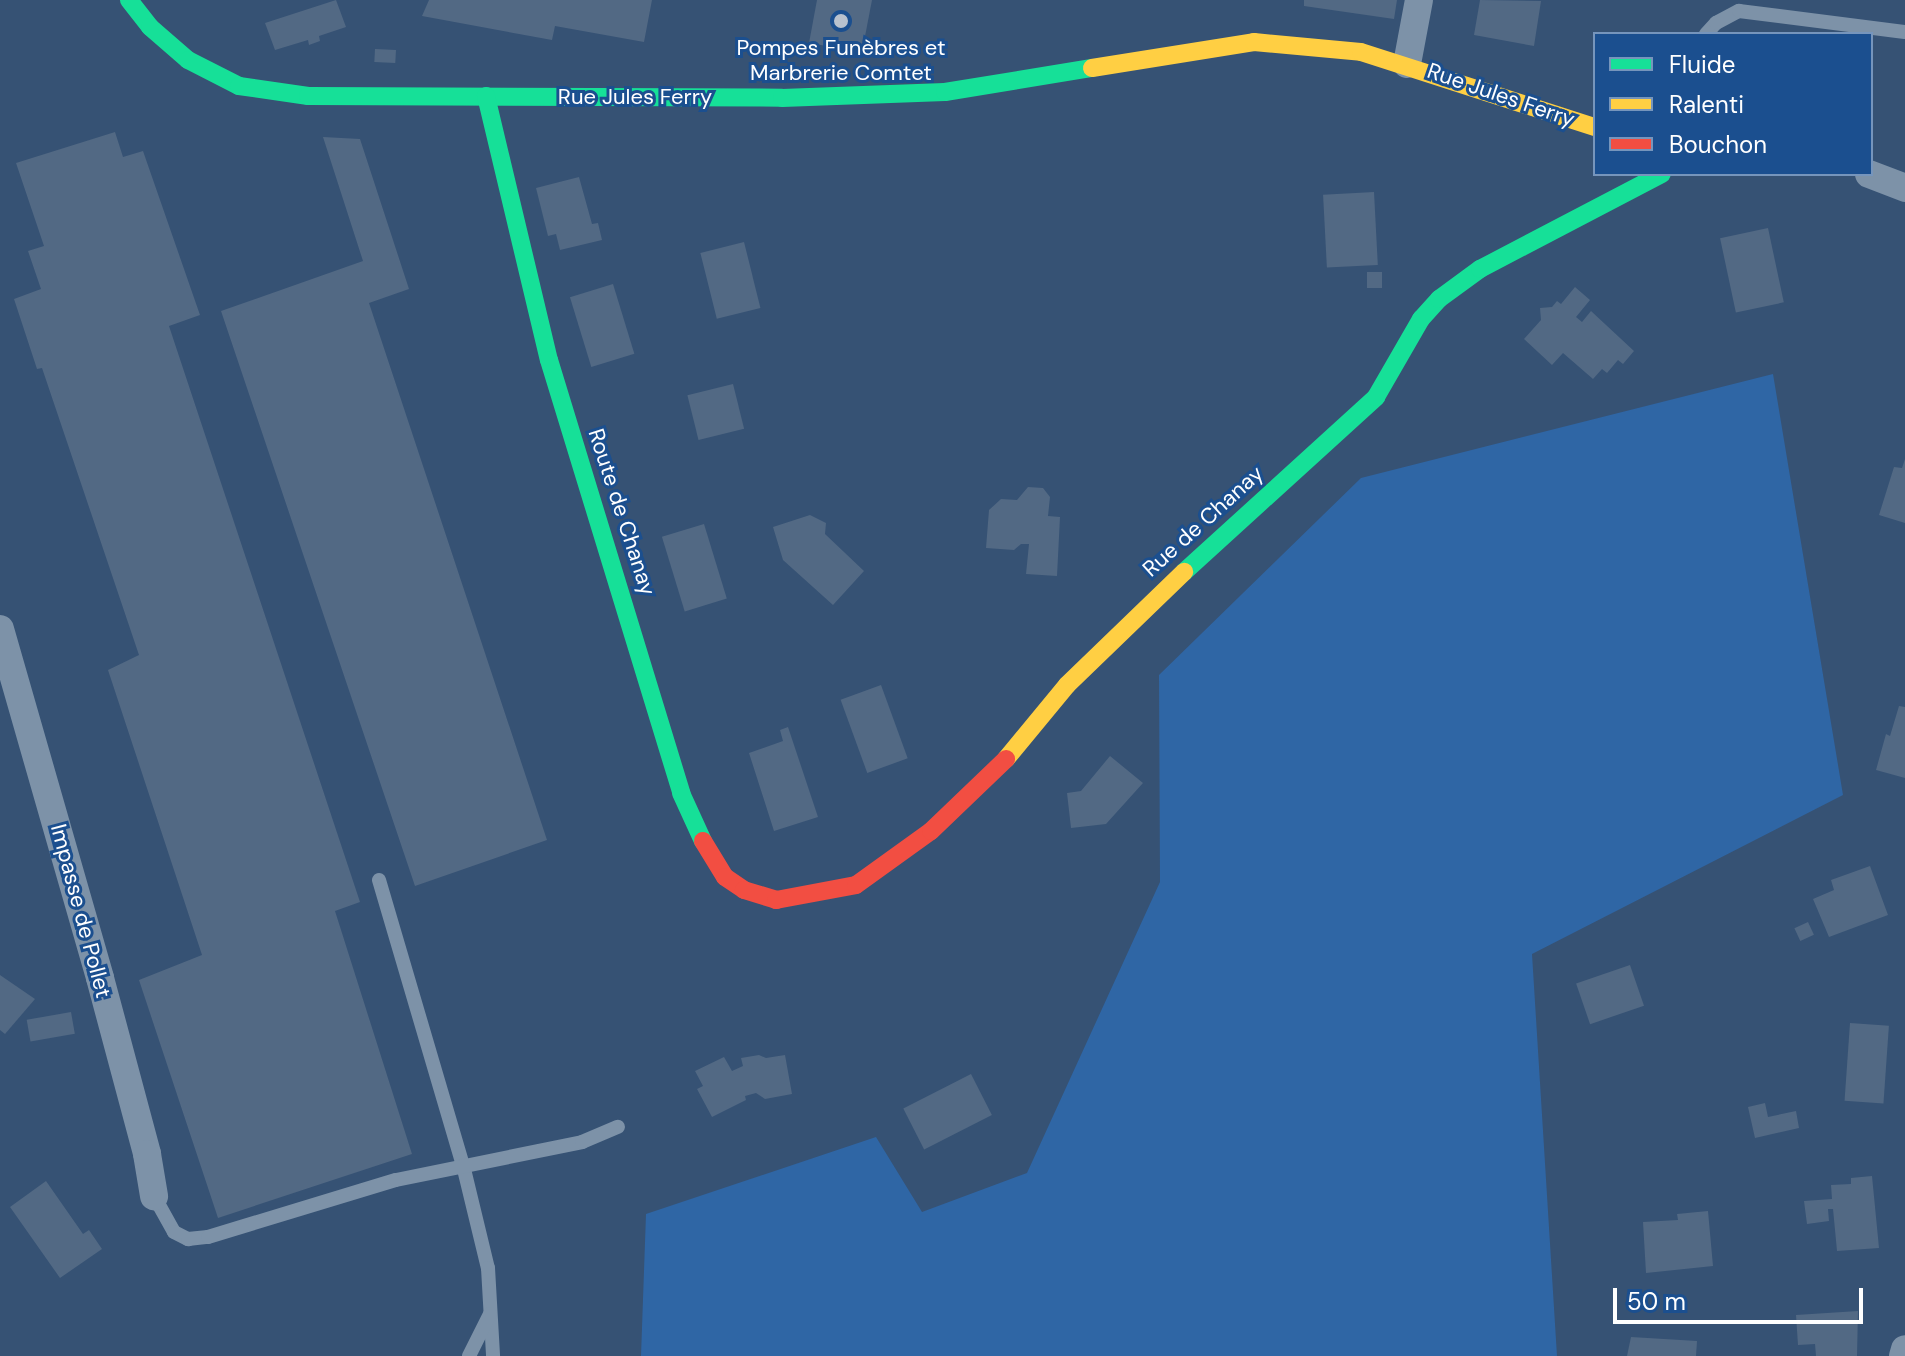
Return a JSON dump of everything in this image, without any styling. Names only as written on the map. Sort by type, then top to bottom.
[{"type":"street","name":"Rue Jules Ferry","points":[[129,0],[150,27],[188,60],[239,86],[308,96],[406,99],[486,96],[782,98],[945,92],[1254,42],[1361,52],[1407,64],[1533,109],[1593,126]]},
{"type":"street","name":"Rue Jules Ferry","points":[[1407,64],[1419,0]]},
{"type":"street","name":"Route de Chanay","points":[[486,96],[549,360],[645,664],[681,793],[712,860],[725,877],[744,890],[776,900]]},
{"type":"street","name":"Rue de Chanay","points":[[776,900],[856,885],[931,831],[992,776],[1067,685],[1135,616],[1376,397],[1421,319],[1439,299],[1480,269],[1658,176]]},
{"type":"street","points":[[1873,176],[1905,188]]},
{"type":"street","name":"Impasse de Pollet","points":[[0,629],[96,963],[147,1154],[154,1196]]},
{"type":"street","points":[[1903,1356],[1905,1349]]},
{"type":"lane","points":[[1708,32],[1716,23],[1739,11],[1905,32]]},
{"type":"lane","points":[[379,880],[463,1165],[488,1268],[493,1356]]},
{"type":"lane","points":[[154,1196],[174,1232],[188,1239],[198,1238],[257,1224],[396,1180],[582,1142],[618,1127]]},
{"type":"lane","points":[[469,1356],[492,1311]]},
{"type":"shaded area","points":[[1773,374],[1843,795],[1532,954],[1557,1356],[641,1356],[646,1214],[876,1137],[922,1212],[1027,1173],[1160,882],[1159,675],[1361,478]]},
{"type":"building","points":[[336,0],[346,27],[319,36],[320,41],[309,45],[308,40],[275,50],[265,23]]},
{"type":"building","points":[[429,0],[652,0],[644,42],[555,26],[552,40],[422,16]]},
{"type":"building","name":"Pompes Funèbres et Marbrerie Comtet","points":[[817,0],[872,0],[862,52],[809,43]]},
{"type":"building","points":[[1304,0],[1397,0],[1394,19],[1304,6]]},
{"type":"building","points":[[1480,0],[1541,1],[1534,46],[1474,35]]},
{"type":"building","points":[[375,49],[396,50],[395,63],[374,62]]},
{"type":"building","points":[[115,132],[123,157],[143,151],[200,315],[169,326],[360,902],[335,911],[412,1154],[218,1218],[139,980],[202,955],[108,670],[139,655],[42,368],[37,369],[14,299],[41,289],[28,251],[44,246],[16,163]]},
{"type":"building","points":[[323,137],[360,139],[409,289],[369,303],[547,840],[415,886],[221,311],[363,261]]},
{"type":"building","points":[[579,177],[592,224],[598,223],[602,240],[560,250],[556,234],[548,236],[536,188]]},
{"type":"building","points":[[1374,192],[1378,265],[1327,268],[1323,195]]},
{"type":"building","points":[[1768,228],[1784,302],[1736,313],[1720,238]]},
{"type":"building","points":[[744,242],[760,308],[717,319],[700,253]]},
{"type":"building","points":[[1367,272],[1382,272],[1382,288],[1367,288]]},
{"type":"building","points":[[613,284],[634,354],[591,367],[570,297]]},
{"type":"building","points":[[1575,287],[1590,300],[1576,317],[1582,322],[1591,311],[1634,351],[1623,364],[1618,360],[1607,373],[1602,369],[1593,379],[1563,353],[1552,365],[1524,339],[1541,320],[1540,308],[1552,307],[1557,301],[1561,304]]},
{"type":"building","points":[[733,384],[744,429],[699,440],[687,395]]},
{"type":"building","points":[[1905,459],[1905,523],[1879,515],[1894,467],[1902,468]]},
{"type":"building","points":[[1028,487],[1043,488],[1050,497],[1048,516],[1060,517],[1057,576],[1026,574],[1029,544],[1021,544],[1014,550],[986,548],[989,510],[1001,499],[1017,500]]},
{"type":"building","points":[[810,515],[826,523],[825,534],[864,571],[833,605],[783,560],[773,527]]},
{"type":"building","points":[[704,524],[727,599],[685,611],[662,537]]},
{"type":"building","points":[[881,685],[908,758],[867,773],[841,700]]},
{"type":"building","points":[[1899,706],[1905,707],[1905,778],[1876,770],[1886,734],[1890,736]]},
{"type":"building","points":[[788,727],[818,817],[774,831],[749,753],[783,741],[780,730]]},
{"type":"building","points":[[1110,756],[1143,783],[1106,824],[1071,828],[1067,793],[1081,791]]},
{"type":"building","points":[[1870,866],[1888,915],[1829,937],[1813,899],[1834,890],[1831,880]]},
{"type":"building","points":[[1808,922],[1814,935],[1800,941],[1794,928]]},
{"type":"building","points":[[1630,965],[1644,1006],[1590,1024],[1576,984]]},
{"type":"building","points":[[0,975],[35,999],[5,1034],[0,1030]]},
{"type":"building","points":[[71,1012],[75,1034],[31,1041],[27,1020]]},
{"type":"building","points":[[1850,1023],[1889,1026],[1883,1104],[1845,1101]]},
{"type":"building","points":[[759,1055],[766,1058],[785,1055],[792,1094],[765,1099],[756,1093],[745,1096],[746,1100],[712,1117],[697,1089],[703,1086],[695,1071],[724,1057],[732,1071],[743,1066],[741,1058]]},
{"type":"building","points":[[971,1074],[992,1115],[924,1149],[903,1109]]},
{"type":"building","points":[[1765,1103],[1768,1117],[1796,1111],[1799,1128],[1755,1138],[1748,1107]]},
{"type":"building","points":[[1872,1176],[1879,1248],[1837,1251],[1833,1209],[1828,1209],[1829,1221],[1807,1224],[1804,1201],[1832,1199],[1831,1185],[1851,1184],[1851,1178]]},
{"type":"building","points":[[46,1181],[83,1234],[89,1230],[102,1249],[60,1278],[10,1207]]},
{"type":"building","points":[[1708,1211],[1713,1266],[1646,1273],[1643,1222],[1678,1220],[1677,1214]]},
{"type":"building","points":[[1858,1311],[1857,1356],[1816,1356],[1815,1344],[1798,1345],[1796,1315]]},
{"type":"building","points":[[1631,1337],[1697,1341],[1696,1356],[1627,1356]]},
{"type":"traffic: fast","points":[[129,0],[150,27],[188,60],[239,86],[308,96],[782,98],[945,92],[1092,68]]},
{"type":"traffic: fast","points":[[486,96],[549,360],[681,793],[703,841]]},
{"type":"traffic: fast","points":[[1184,572],[1376,397],[1421,319],[1439,299],[1480,269],[1658,176]]},
{"type":"traffic: slow","points":[[1092,68],[1254,42],[1361,52],[1593,126]]},
{"type":"traffic: slow","points":[[1006,759],[1067,685],[1184,572]]},
{"type":"traffic: jam","points":[[703,841],[725,877],[744,890],[776,900],[856,885],[931,831],[1006,759]]},
{"type":"place","name":"Pompes Funèbres et Marbrerie Comtet","points":[[841,21]]}]
